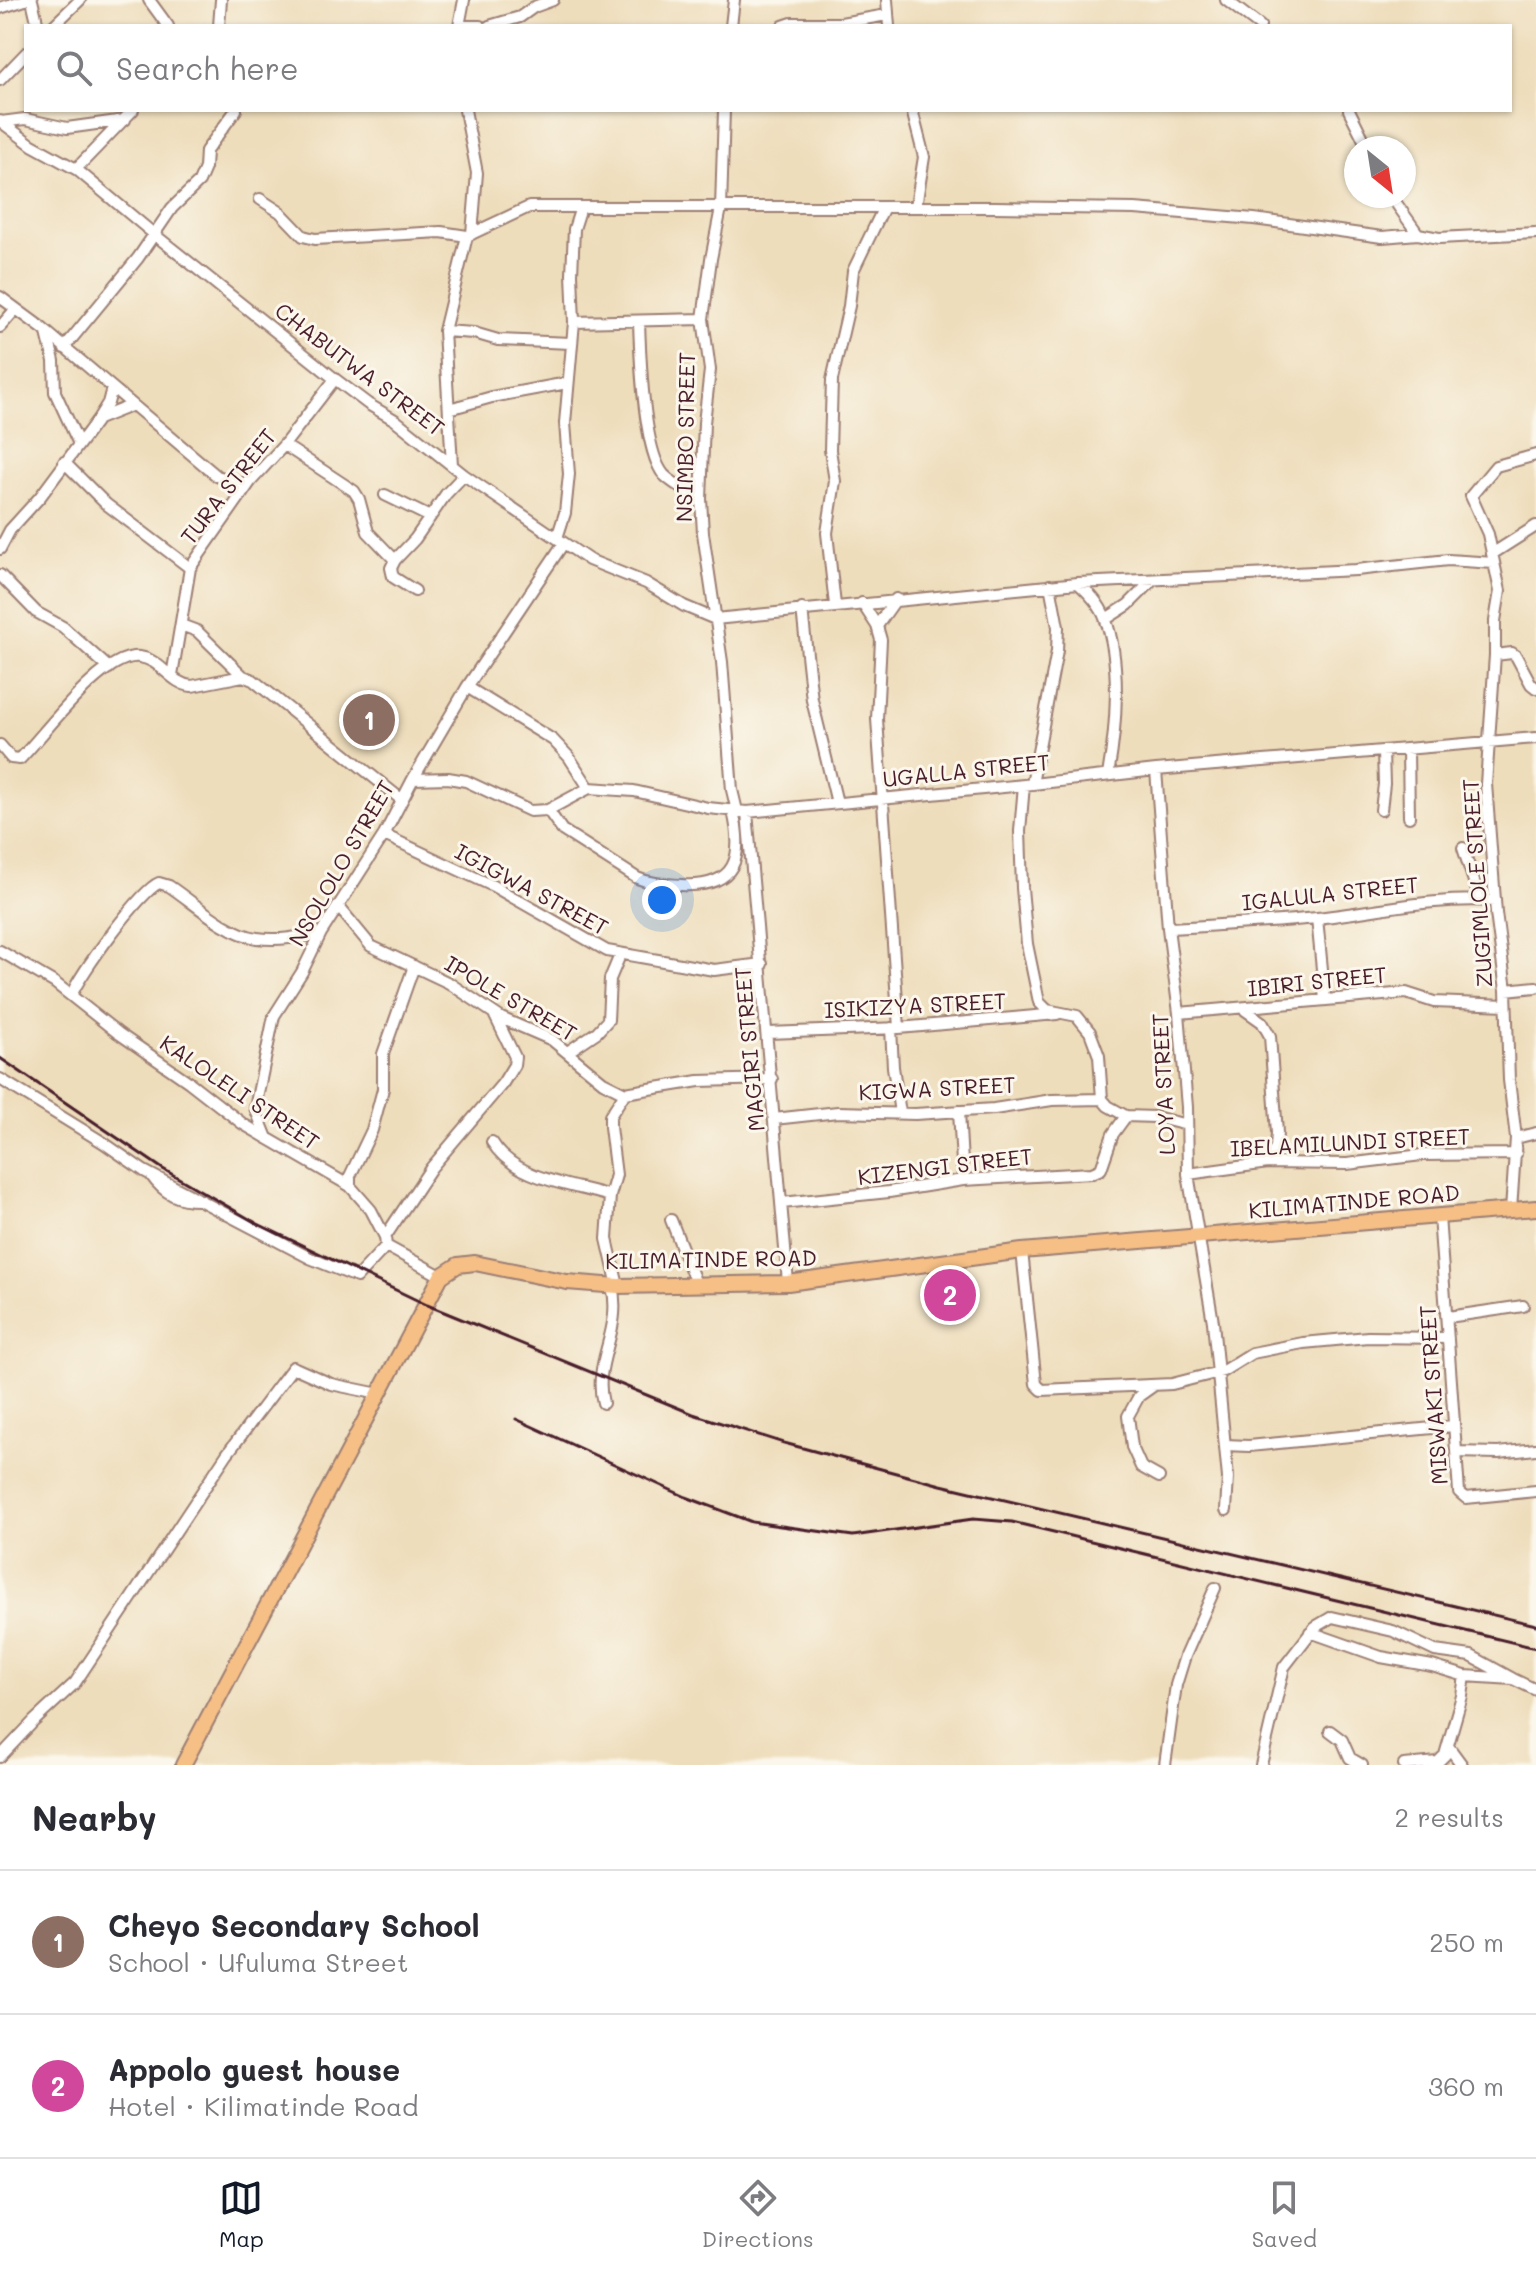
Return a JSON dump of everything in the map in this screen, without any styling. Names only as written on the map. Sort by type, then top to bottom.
[{"type":"main road","name":"KILIMATINDE ROAD","points":[[441,1276],[458,1265],[475,1263],[567,1282],[615,1286],[788,1283],[1022,1251],[1536,1208]]},
{"type":"main road","points":[[183,1765],[441,1276]]},
{"type":"street","points":[[0,8],[25,0]]},
{"type":"street","points":[[32,0],[38,24]]},
{"type":"street","points":[[55,24],[80,0]]},
{"type":"street","points":[[149,0],[167,24]]},
{"type":"street","points":[[219,24],[221,0]]},
{"type":"street","points":[[460,24],[464,0]]},
{"type":"street","points":[[496,24],[520,17],[534,7],[553,0]]},
{"type":"street","points":[[731,24],[734,0]]},
{"type":"street","points":[[794,24],[841,23],[887,13],[897,0]]},
{"type":"street","points":[[1226,0],[1257,24]]},
{"type":"street","points":[[0,80],[24,55]]},
{"type":"street","points":[[76,169],[131,112]]},
{"type":"street","points":[[64,348],[155,235],[172,208],[199,182],[205,168],[206,151],[235,112]]},
{"type":"street","points":[[452,465],[444,331],[470,235],[477,173],[465,112]]},
{"type":"street","name":"NSIMBO STREET","points":[[724,112],[721,208],[703,319],[710,370],[701,499],[722,662],[732,790],[739,811]]},
{"type":"street","points":[[913,112],[924,157],[916,206]]},
{"type":"street","points":[[1350,112],[1362,136]]},
{"type":"street","points":[[0,122],[25,119],[67,128],[125,120]]},
{"type":"street","name":"CHABUTWA STREET","points":[[0,122],[32,145],[76,169],[335,379],[395,420],[464,475],[589,560],[646,583],[684,606],[715,619]]},
{"type":"street","points":[[260,199],[280,212],[303,236],[315,239],[441,232],[470,235],[529,207],[916,206],[1194,213],[1382,237],[1418,234],[1439,238],[1536,233]]},
{"type":"street","points":[[560,541],[569,474],[565,423],[574,322],[574,229],[581,207]]},
{"type":"street","points":[[835,605],[827,533],[835,481],[830,450],[832,380],[849,306],[853,271],[884,207]]},
{"type":"street","points":[[1400,208],[1418,234]]},
{"type":"street","points":[[0,297],[47,332],[217,476],[241,484],[251,481]]},
{"type":"street","points":[[0,327],[15,310]]},
{"type":"street","points":[[574,322],[703,319]]},
{"type":"street","points":[[639,321],[642,381],[657,462],[665,475],[701,499]]},
{"type":"street","points":[[444,331],[474,333],[506,341],[571,343]]},
{"type":"street","points":[[47,332],[54,361],[55,392],[79,444]]},
{"type":"street","name":"TURA STREET","points":[[172,676],[190,568],[251,481],[284,445],[335,379]]},
{"type":"street","points":[[449,409],[492,397],[567,383]]},
{"type":"street","points":[[0,549],[10,530],[40,497],[98,419],[108,403],[112,388]]},
{"type":"street","points":[[98,419],[133,405]]},
{"type":"street","points":[[284,445],[354,491],[368,532],[395,560]]},
{"type":"street","name":"ZUGIMLOLE STREET","points":[[1511,1210],[1516,1138],[1509,1080],[1506,990],[1486,784],[1491,741],[1495,621],[1500,591],[1488,534],[1471,496],[1496,466],[1536,455]]},
{"type":"street","points":[[64,462],[106,504],[190,568]]},
{"type":"street","points":[[415,591],[393,577],[391,568],[446,494],[464,475]]},
{"type":"street","points":[[385,495],[430,517]]},
{"type":"street","points":[[715,619],[1050,585],[1356,570],[1493,558],[1536,526]]},
{"type":"street","name":"NSOLOLO STREET","points":[[267,1138],[255,1108],[274,1016],[302,972],[321,933],[384,835],[467,687],[560,541]]},
{"type":"street","points":[[0,575],[29,606],[74,636],[109,668]]},
{"type":"street","points":[[1106,619],[1128,605],[1153,580]]},
{"type":"street","points":[[1078,583],[1096,602],[1106,619],[1116,723],[1108,775]]},
{"type":"street","points":[[1050,585],[1058,627],[1057,651],[1020,831],[1027,944],[1035,992],[1047,1010],[1077,1016],[1090,1032],[1099,1056],[1102,1099],[1115,1111],[1126,1116],[1155,1117],[1187,1125]]},
{"type":"street","points":[[877,626],[896,599]]},
{"type":"street","points":[[862,603],[877,626],[882,658],[877,719],[895,1028],[893,1067],[900,1113]]},
{"type":"street","points":[[802,609],[808,678],[837,803]]},
{"type":"street","points":[[181,625],[197,631],[243,676],[266,689],[402,800]]},
{"type":"street","points":[[1495,655],[1512,653],[1516,656],[1536,688]]},
{"type":"street","points":[[0,745],[13,760],[20,759],[65,704],[109,668],[136,656],[148,659],[183,685],[243,676]]},
{"type":"street","points":[[413,779],[466,781],[530,811],[548,810],[589,788],[553,740],[467,687]]},
{"type":"street","name":"UGALLA STREET","points":[[589,788],[634,791],[684,804],[739,811],[1028,785],[1156,770],[1536,738]]},
{"type":"street","points":[[1408,750],[1409,817]]},
{"type":"street","points":[[1381,810],[1383,752]]},
{"type":"street","name":"LOYA STREET","points":[[1156,770],[1168,928],[1179,1013],[1188,1174],[1213,1322],[1225,1445],[1226,1510]]},
{"type":"street","points":[[548,810],[562,830],[637,878],[648,882],[697,886],[717,881],[736,861],[739,811]]},
{"type":"street","name":"MAGIRI STREET","points":[[739,811],[762,964],[788,1283]]},
{"type":"street","name":"IGIGWA STREET","points":[[384,835],[493,886],[598,948],[620,955],[714,970],[762,964]]},
{"type":"street","points":[[1463,848],[1480,900]]},
{"type":"street","points":[[71,996],[76,983],[99,950],[145,892],[159,883],[169,886],[246,935],[283,938],[321,933]]},
{"type":"street","name":"IGALULA STREET","points":[[1168,928],[1317,918],[1403,904],[1495,901]]},
{"type":"street","name":"IPOLE STREET","points":[[338,906],[371,946],[449,983],[494,1013],[552,1040],[603,1082],[625,1093]]},
{"type":"street","points":[[1317,918],[1325,1000]]},
{"type":"street","name":"KALOLELI STREET","points":[[0,951],[33,968],[243,1124],[350,1186],[371,1210],[386,1242]]},
{"type":"street","points":[[569,1051],[597,1032],[608,1020],[610,979],[620,955]]},
{"type":"street","points":[[350,1186],[350,1176],[372,1130],[383,1089],[383,1054],[414,966]]},
{"type":"street","points":[[1506,990],[1536,987]]},
{"type":"street","name":"IBIRI STREET","points":[[1179,1013],[1406,993],[1434,1002],[1506,1005]]},
{"type":"street","points":[[1243,1009],[1262,1022],[1270,1036],[1277,1133],[1276,1147],[1268,1163]]},
{"type":"street","points":[[0,1079],[149,1173],[310,1258],[357,1277],[386,1242],[431,1168],[503,1083],[514,1065],[515,1057],[494,1013]]},
{"type":"street","name":"ISIKIZYA STREET","points":[[768,1033],[895,1028],[1064,1013]]},
{"type":"street","points":[[603,1403],[600,1375],[616,1318],[615,1286],[607,1239],[610,1196],[616,1175],[610,1116],[625,1093],[699,1081],[772,1079]]},
{"type":"street","name":"KIGWA STREET","points":[[774,1119],[824,1113],[959,1111],[1052,1100],[1102,1099]]},
{"type":"street","points":[[959,1111],[963,1180]]},
{"type":"street","name":"KIZENGI STREET","points":[[782,1203],[889,1192],[963,1180],[1092,1173],[1101,1169],[1113,1134],[1126,1116]]},
{"type":"street","points":[[1516,1138],[1536,1133]]},
{"type":"street","points":[[492,1142],[505,1159],[539,1176],[610,1196]]},
{"type":"street","name":"IBELAMILUNDI STREET","points":[[1188,1174],[1268,1163],[1347,1164],[1422,1155],[1516,1154]]},
{"type":"street","name":"MISWAKI STREET","points":[[1439,1216],[1459,1492],[1466,1498],[1536,1491]]},
{"type":"street","points":[[671,1220],[697,1286]]},
{"type":"street","points":[[386,1242],[441,1276]]},
{"type":"street","points":[[1022,1251],[1038,1388],[1049,1391],[1172,1384],[1223,1371],[1252,1353],[1303,1343],[1368,1337],[1448,1338]]},
{"type":"street","points":[[1448,1317],[1523,1306]]},
{"type":"street","points":[[0,1757],[5,1748],[75,1683],[227,1454],[293,1367],[331,1384],[379,1394]]},
{"type":"street","points":[[1154,1384],[1139,1396],[1128,1416],[1132,1447],[1141,1467],[1159,1477]]},
{"type":"street","points":[[1225,1445],[1249,1446],[1453,1426]]},
{"type":"street","points":[[1456,1452],[1498,1453],[1536,1449]]},
{"type":"street","points":[[1165,1765],[1176,1685],[1185,1656],[1215,1588]]},
{"type":"street","points":[[1261,1765],[1284,1667],[1310,1632],[1324,1620],[1338,1617],[1393,1631],[1435,1651],[1471,1656],[1536,1690]]},
{"type":"street","points":[[1310,1632],[1381,1657],[1432,1666],[1465,1676],[1513,1679]]},
{"type":"street","points":[[1404,1765],[1438,1762],[1445,1755],[1465,1676]]},
{"type":"street","points":[[1330,1731],[1342,1740],[1350,1758],[1362,1765]]},
{"type":"street","points":[[1448,1746],[1462,1765]]},
{"type":"railway","points":[[0,1058],[163,1169],[258,1224],[427,1305],[693,1414],[784,1443],[941,1485],[1536,1625]]},
{"type":"railway","points":[[516,1419],[686,1497],[752,1522],[853,1536],[973,1519],[1012,1522],[1536,1648]]},
{"type":"place","name":"Cheyo Secondary School","points":[[369,720]]},
{"type":"place","name":"Appolo guest house","points":[[950,1295]]}]
